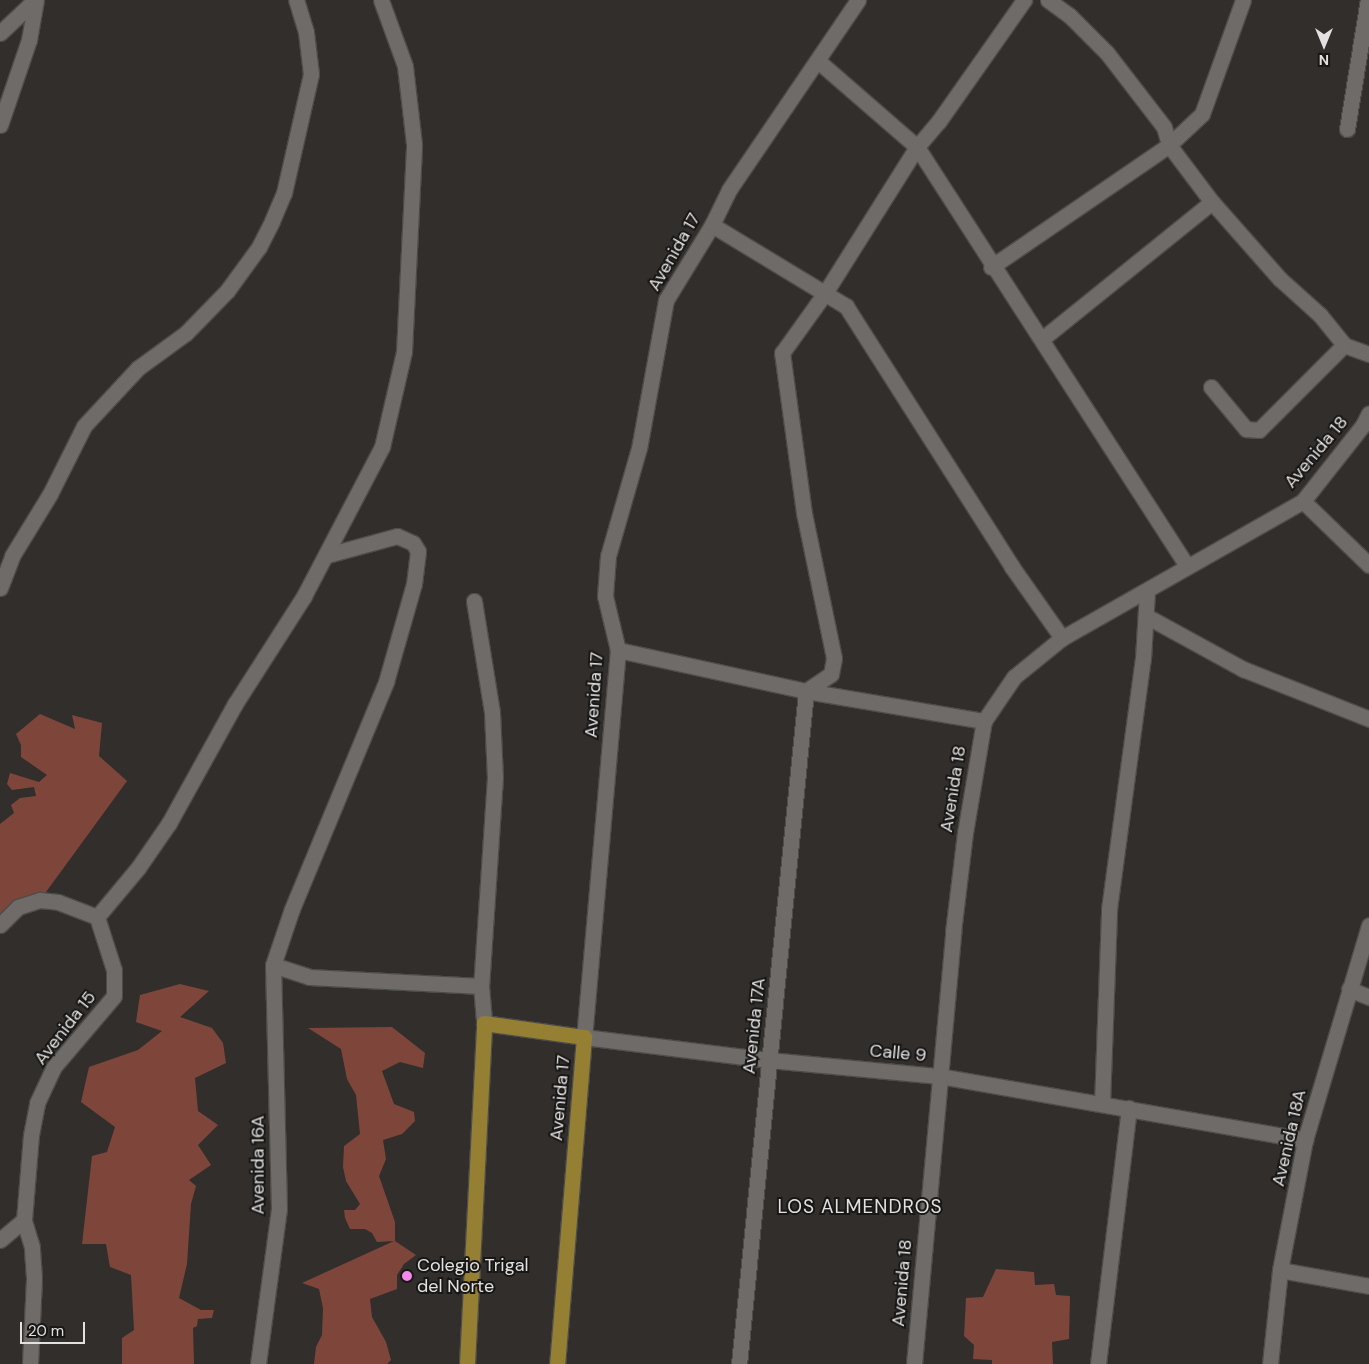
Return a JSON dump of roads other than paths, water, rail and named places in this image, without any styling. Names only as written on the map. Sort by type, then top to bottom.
[{"type":"main road","name":"Calle 9","points":[[484,1023],[584,1038]]},
{"type":"main road","points":[[467,1364],[484,1023]]},
{"type":"main road","name":"Avenida 17","points":[[557,1364],[584,1038]]},
{"type":"street","points":[[0,34],[36,0]]},
{"type":"street","points":[[0,125],[29,40],[36,0]]},
{"type":"street","points":[[0,588],[12,556],[50,494],[84,426],[138,368],[186,333],[227,291],[259,247],[284,193],[311,74],[306,32],[296,0]]},
{"type":"street","points":[[0,925],[18,906],[40,900],[58,902],[97,917],[138,868],[169,823],[235,704],[327,556],[382,447],[404,352],[414,144],[405,66],[381,0]]},
{"type":"street","name":"Avenida 17","points":[[584,1038],[618,650],[605,596],[608,556],[639,448],[666,300],[712,224],[729,190],[858,0]]},
{"type":"street","points":[[806,692],[831,674],[834,658],[804,513],[782,353],[826,293],[916,146],[939,121],[1024,0]]},
{"type":"street","points":[[1048,0],[1070,16],[1107,53],[1164,128],[1169,145],[1212,202],[1344,345],[1369,354]]},
{"type":"street","points":[[992,267],[1169,145],[1202,114],[1243,0]]},
{"type":"street","points":[[1347,129],[1366,1]]},
{"type":"street","points":[[818,60],[916,146],[992,267],[1042,339],[1186,565]]},
{"type":"street","points":[[1042,339],[1212,202]]},
{"type":"street","points":[[712,224],[846,306],[1012,567],[1062,638]]},
{"type":"street","points":[[1211,387],[1246,429],[1259,430],[1344,345]]},
{"type":"street","name":"Avenida 18","points":[[914,1364],[940,1076],[965,833],[984,721],[1014,677],[1062,638],[1147,591],[1186,565],[1303,501],[1363,425],[1369,413]]},
{"type":"street","points":[[1303,501],[1369,564]]},
{"type":"street","name":"Avenida 16A","points":[[258,1364],[278,1209],[273,965],[292,909],[386,682],[414,584],[418,551],[413,542],[397,536],[327,556]]},
{"type":"street","points":[[1102,1104],[1109,909],[1146,616],[1147,591]]},
{"type":"street","points":[[474,601],[492,712],[496,777],[481,986],[484,1023]]},
{"type":"street","points":[[1146,616],[1243,669],[1369,719]]},
{"type":"street","points":[[618,650],[806,692],[984,721]]},
{"type":"street","name":"Avenida 17A","points":[[739,1364],[806,692]]},
{"type":"street","name":"Avenida 15","points":[[30,1364],[34,1278],[32,1247],[24,1220],[25,1185],[37,1103],[53,1068],[114,996],[114,970],[97,917]]},
{"type":"street","name":"Avenida 18A","points":[[1270,1364],[1280,1270],[1305,1140],[1369,925]]},
{"type":"street","points":[[273,965],[309,977],[481,986]]},
{"type":"street","points":[[1349,988],[1369,997]]},
{"type":"street","name":"Calle 9","points":[[584,1038],[770,1060],[940,1076],[1305,1140]]},
{"type":"street","points":[[1098,1364],[1129,1108]]},
{"type":"street","points":[[0,1240],[24,1220]]},
{"type":"street","points":[[1280,1270],[1369,1286]]},
{"type":"place","name":"Colegio Trigal del Norte","points":[[407,1276]]},
{"type":"district","name":"LOS ALMENDROS","points":[[860,1207]]}]
